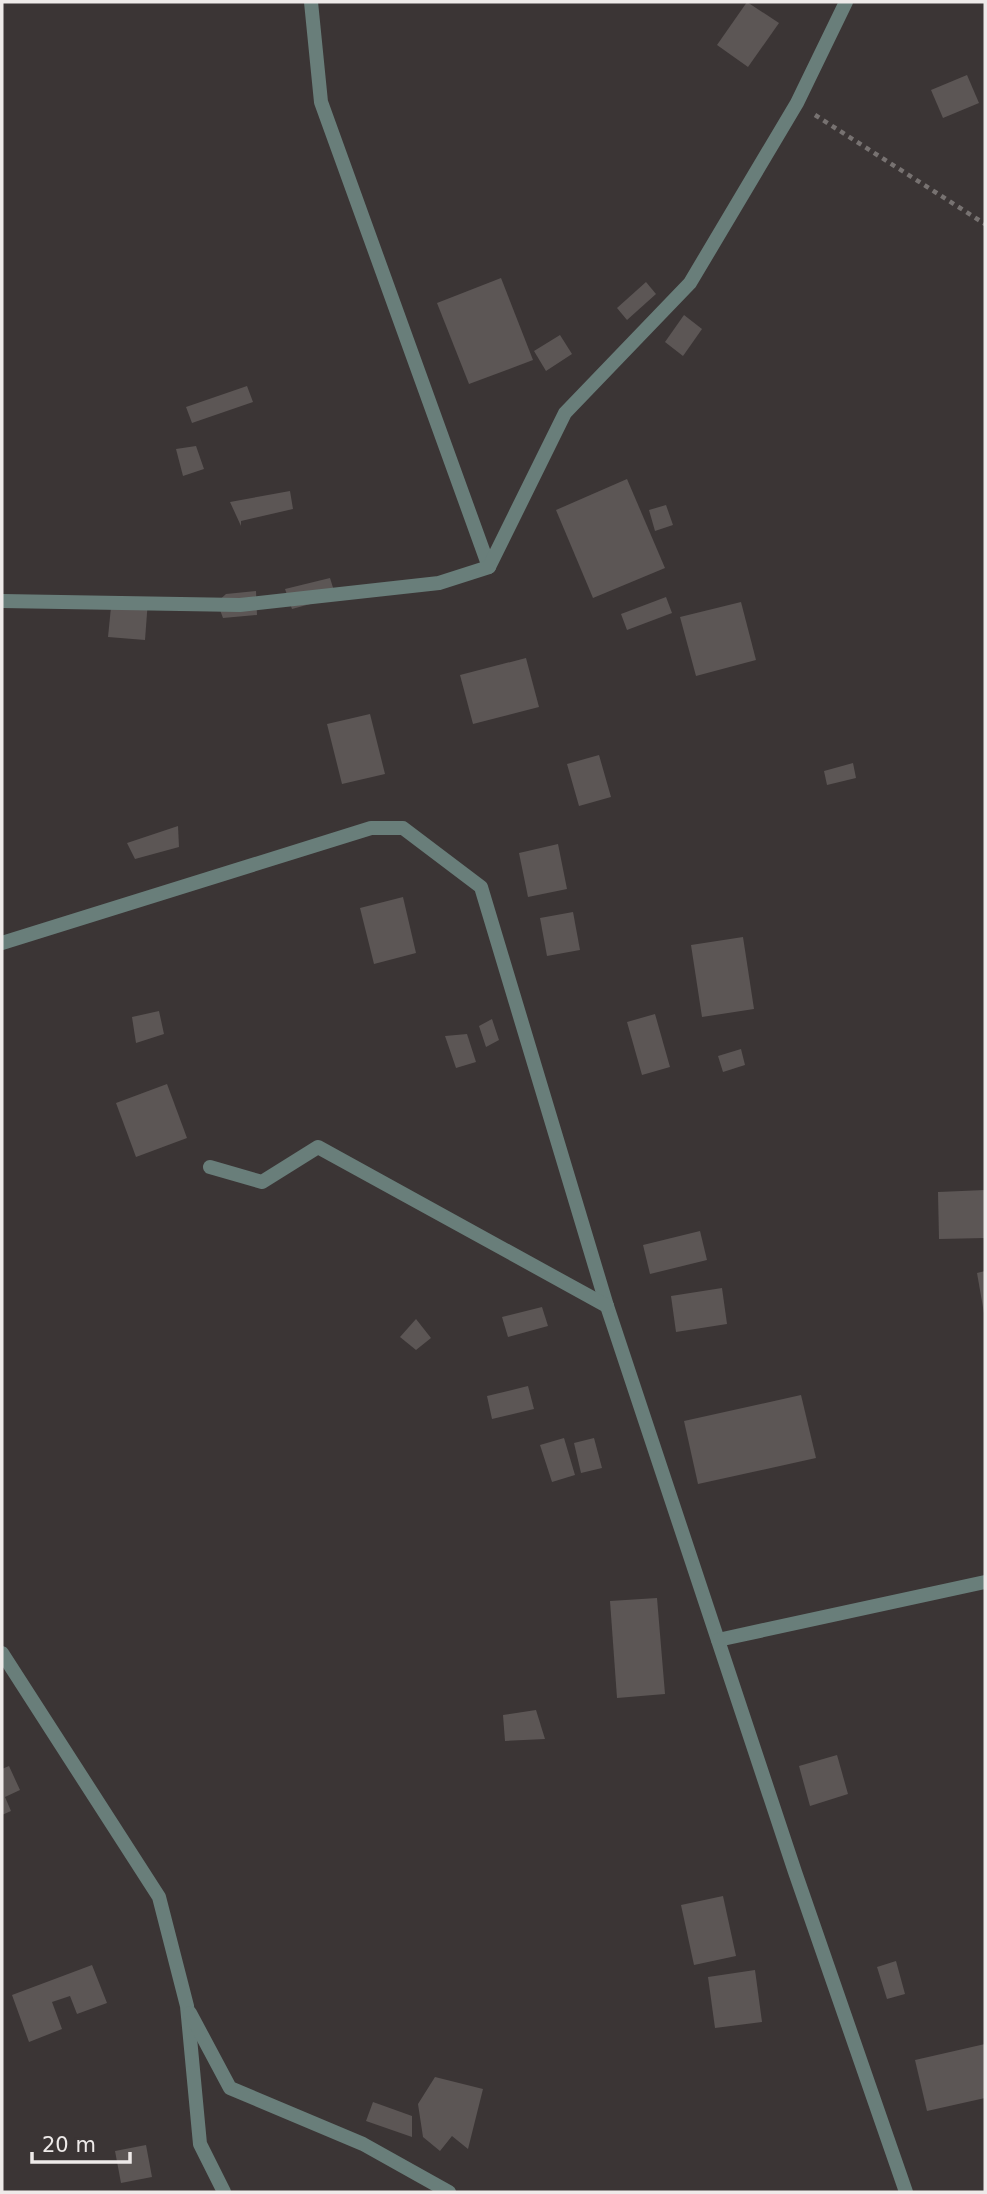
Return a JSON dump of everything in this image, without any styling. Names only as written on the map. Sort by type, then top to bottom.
[{"type":"street","points":[[311,2],[321,102],[489,567]]},
{"type":"street","points":[[2,601],[240,605],[439,583],[489,567],[565,413],[690,283],[797,103],[846,2]]},
{"type":"street","points":[[2,943],[371,828],[403,828],[481,887],[607,1306],[795,1872],[906,2192]]},
{"type":"street","points":[[210,1167],[262,1182],[318,1147],[607,1306]]},
{"type":"street","points":[[718,1640],[985,1582]]},
{"type":"street","points":[[2,1653],[159,1896],[187,2006],[200,2144],[224,2192]]},
{"type":"street","points":[[187,2006],[230,2088],[363,2144],[449,2192]]},
{"type":"path","points":[[797,103],[985,223]]},
{"type":"building","points":[[747,2],[779,23],[748,67],[717,45]]},
{"type":"building","points":[[967,75],[979,103],[943,118],[931,90]]},
{"type":"building","points":[[501,278],[533,360],[469,384],[437,303]]},
{"type":"building","points":[[646,282],[656,294],[627,320],[617,308]]},
{"type":"building","points":[[684,315],[702,329],[683,356],[665,342]]},
{"type":"building","points":[[560,335],[572,354],[546,371],[534,351]]},
{"type":"building","points":[[247,386],[253,402],[192,423],[186,407]]},
{"type":"building","points":[[196,446],[204,469],[183,476],[176,449]]},
{"type":"building","points":[[627,479],[665,568],[593,598],[556,510]]},
{"type":"building","points":[[290,491],[293,509],[241,521],[241,526],[230,502]]},
{"type":"building","points":[[666,505],[673,525],[655,531],[649,510]]},
{"type":"building","points":[[330,578],[336,597],[292,609],[285,589]]},
{"type":"building","points":[[256,591],[257,615],[223,618],[217,602],[226,594]]},
{"type":"building","points":[[112,597],[148,600],[145,640],[108,637]]},
{"type":"building","points":[[666,597],[672,613],[627,630],[621,614]]},
{"type":"building","points":[[741,602],[756,660],[696,676],[680,617]]},
{"type":"building","points":[[526,658],[539,707],[473,724],[460,675]]},
{"type":"building","points":[[370,714],[385,774],[342,784],[327,724]]},
{"type":"building","points":[[599,755],[611,797],[579,806],[567,764]]},
{"type":"building","points":[[853,763],[856,778],[827,785],[824,771]]},
{"type":"building","points":[[178,826],[179,847],[135,859],[127,843]]},
{"type":"building","points":[[558,844],[567,889],[528,897],[519,853]]},
{"type":"building","points":[[403,897],[416,953],[374,964],[360,908]]},
{"type":"building","points":[[573,912],[580,950],[547,956],[540,918]]},
{"type":"building","points":[[743,937],[754,1009],[702,1017],[691,945]]},
{"type":"building","points":[[159,1011],[164,1034],[136,1043],[132,1017]]},
{"type":"building","points":[[655,1014],[670,1067],[642,1075],[627,1022]]},
{"type":"building","points":[[492,1019],[499,1040],[486,1047],[479,1026]]},
{"type":"building","points":[[467,1034],[476,1062],[456,1068],[445,1036]]},
{"type":"building","points":[[741,1049],[745,1065],[723,1072],[718,1056]]},
{"type":"building","points":[[167,1084],[187,1138],[136,1157],[116,1103]]},
{"type":"building","points":[[985,1190],[985,1238],[939,1239],[938,1192]]},
{"type":"building","points":[[700,1231],[707,1260],[650,1274],[643,1245]]},
{"type":"building","points":[[985,1271],[985,1313],[984,1313],[977,1273]]},
{"type":"building","points":[[722,1288],[727,1324],[676,1332],[671,1296]]},
{"type":"building","points":[[542,1307],[548,1326],[508,1337],[502,1317]]},
{"type":"building","points":[[416,1319],[431,1338],[416,1350],[400,1337]]},
{"type":"building","points":[[528,1386],[534,1409],[492,1419],[487,1396]]},
{"type":"building","points":[[801,1395],[816,1458],[698,1484],[684,1421]]},
{"type":"building","points":[[564,1438],[575,1475],[552,1482],[540,1445]]},
{"type":"building","points":[[594,1438],[602,1468],[581,1473],[574,1443]]},
{"type":"building","points":[[657,1598],[665,1694],[617,1698],[610,1601]]},
{"type":"building","points":[[536,1710],[545,1739],[505,1741],[503,1715]]},
{"type":"building","points":[[837,1755],[848,1794],[810,1806],[799,1766]]},
{"type":"building","points":[[9,1766],[20,1790],[5,1797],[11,1811],[2,1815],[2,1769]]},
{"type":"building","points":[[723,1896],[736,1956],[694,1965],[681,1905]]},
{"type":"building","points":[[896,1961],[905,1994],[887,1999],[877,1967]]},
{"type":"building","points":[[92,1965],[107,2003],[77,2014],[70,1996],[52,2002],[62,2029],[29,2042],[12,1995]]},
{"type":"building","points":[[755,1970],[762,2022],[715,2028],[708,1977]]},
{"type":"building","points":[[985,2044],[985,2098],[927,2111],[915,2060]]},
{"type":"building","points":[[435,2077],[483,2089],[468,2149],[452,2136],[440,2151],[423,2137],[418,2104]]},
{"type":"building","points":[[373,2102],[412,2116],[412,2137],[366,2121]]},
{"type":"building","points":[[146,2145],[152,2177],[121,2183],[115,2151]]}]
